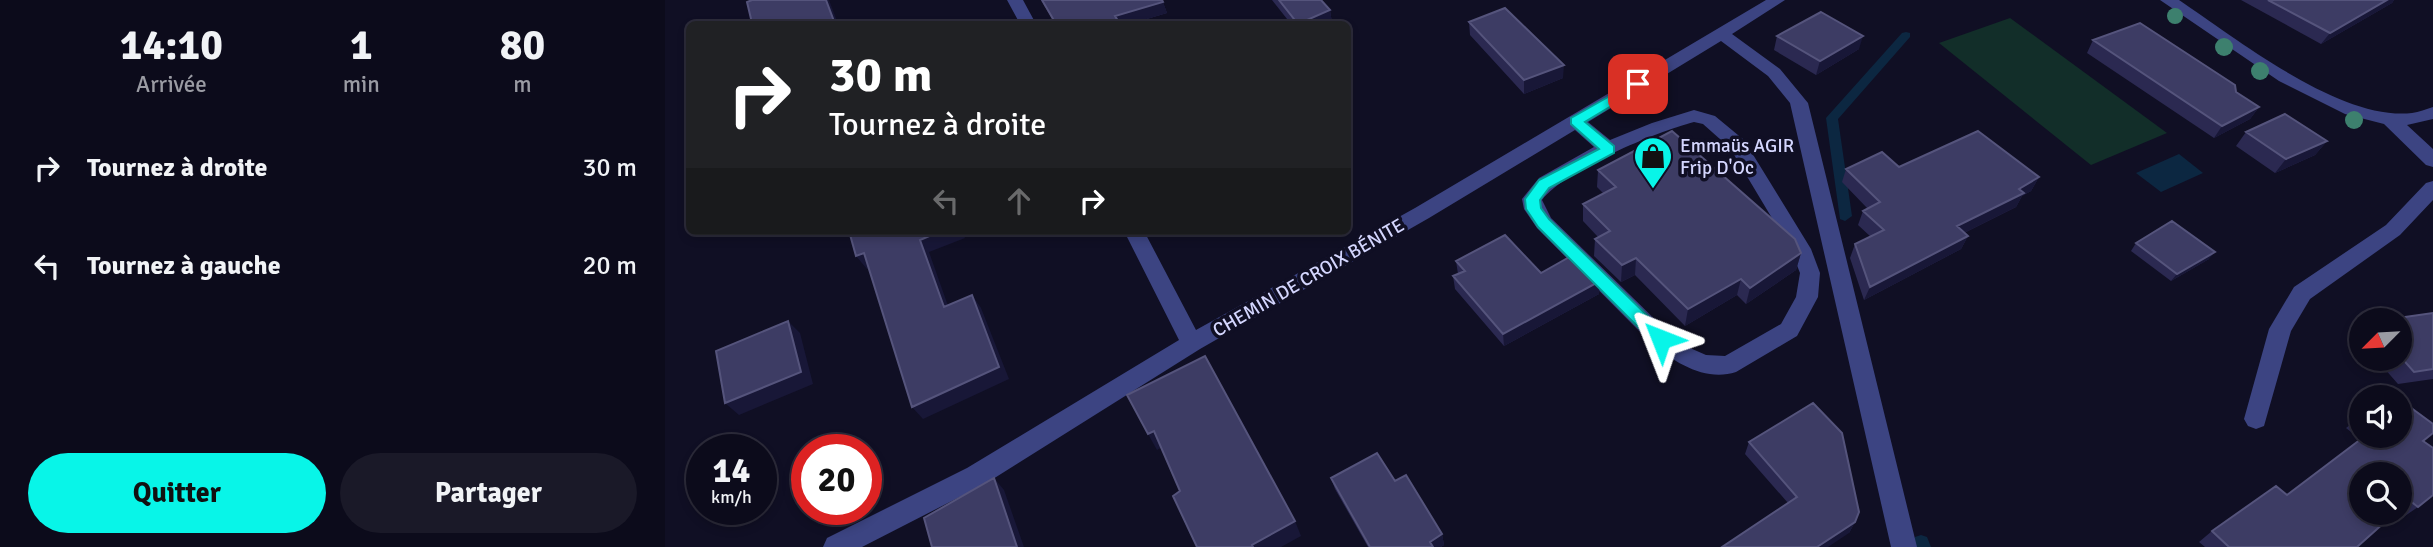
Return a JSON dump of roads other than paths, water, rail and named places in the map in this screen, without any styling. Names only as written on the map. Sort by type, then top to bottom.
[{"type":"street","points":[[1015,0],[1026,21]]},
{"type":"street","name":"CHEMIN DE CROIX BÉNITE","points":[[837,547],[976,476],[1192,343],[1576,121],[1777,0]]},
{"type":"street","points":[[2168,0],[2320,96],[2349,109],[2388,118],[2412,119],[2433,113]]},
{"type":"street","points":[[1721,34],[1759,59],[1784,83],[1799,103],[1903,547]]},
{"type":"street","points":[[1694,116],[1709,120],[1737,144],[1801,249],[1810,273],[1807,297],[1789,330],[1728,365],[1705,364],[1682,355],[1661,339],[1544,223],[1534,209],[1532,199],[1544,184],[1609,150],[1673,121],[1694,116]]},
{"type":"street","points":[[2388,118],[2433,160]]},
{"type":"street","points":[[1576,121],[1609,150]]},
{"type":"street","points":[[2256,419],[2280,329],[2302,293],[2393,230],[2433,188]]},
{"type":"street","points":[[1136,235],[1192,343]]},
{"type":"water","points":[[2179,154],[2203,173],[2161,192],[2136,173]]},
{"type":"waterway","points":[[1845,216],[1832,118],[1906,35]]},
{"type":"waterway","points":[[1921,543],[1922,547]]},
{"type":"place","name":"Emmaüs AGIR Frip D'Oc","points":[[1653,190]]}]
